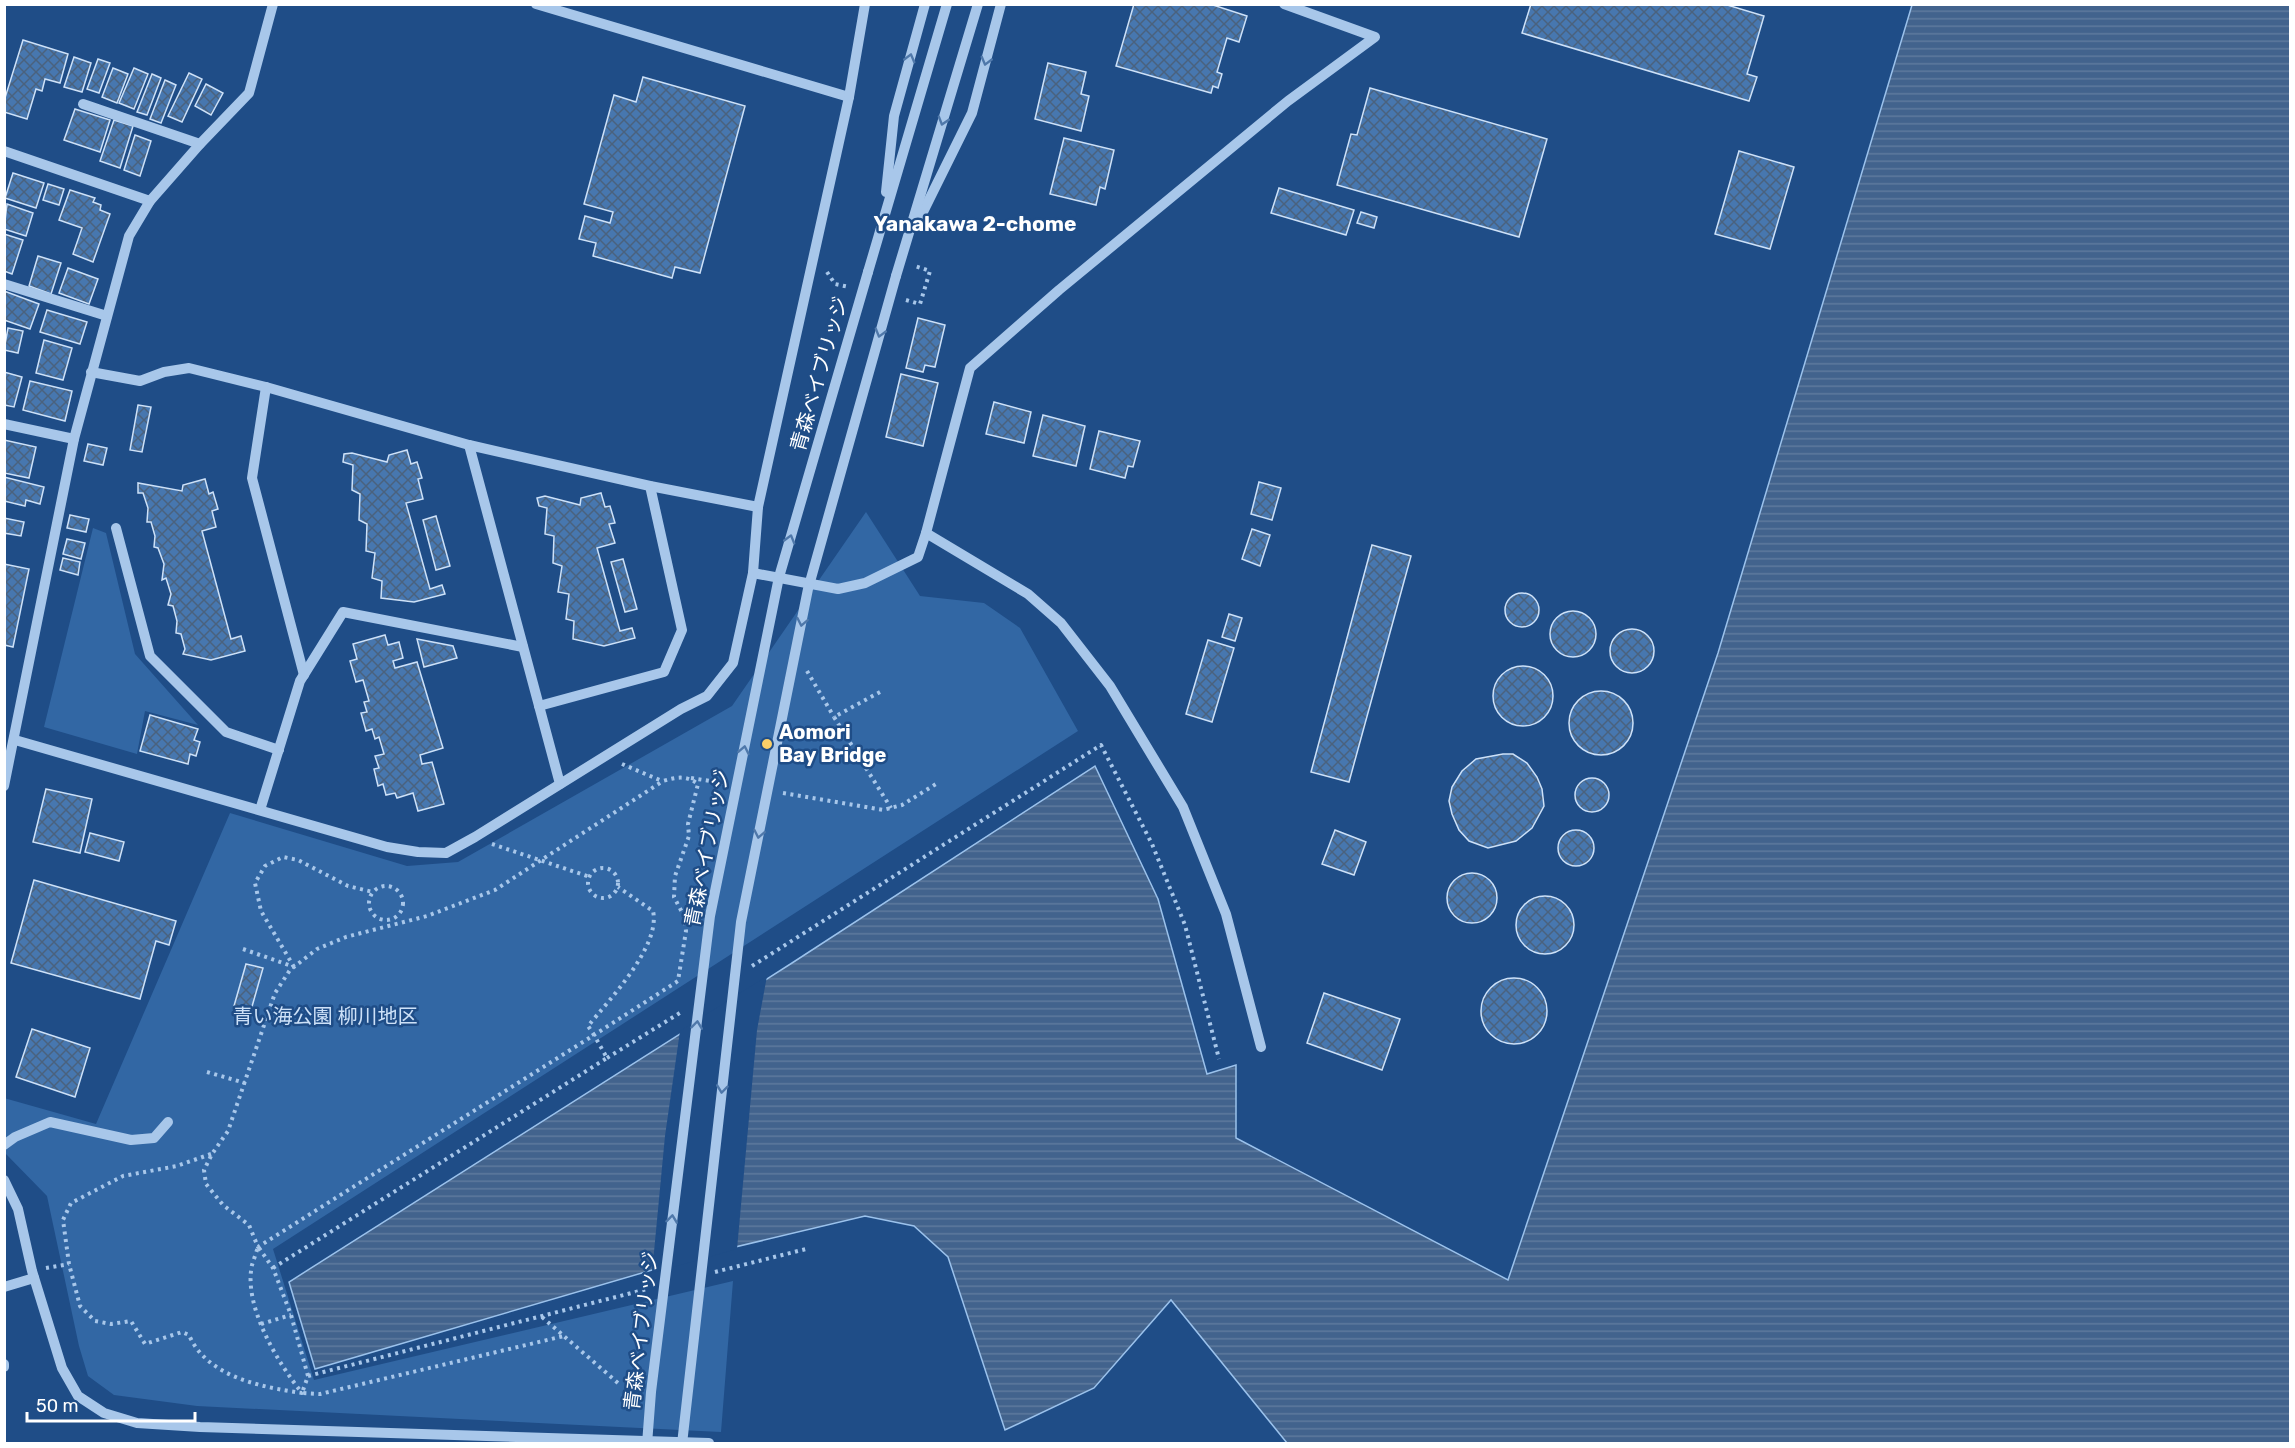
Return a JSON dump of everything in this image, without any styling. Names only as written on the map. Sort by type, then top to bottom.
[{"type":"street","points":[[4,786],[74,439],[129,236],[150,201],[249,93],[273,4]]},
{"type":"street","points":[[536,4],[849,97]]},
{"type":"street","points":[[15,740],[387,847],[418,852],[446,853],[707,696],[733,663],[753,573],[758,507],[849,97],[866,4]]},
{"type":"street","points":[[883,219],[894,116],[925,4]]},
{"type":"street","points":[[883,219],[947,4]]},
{"type":"street","points":[[682,1443],[741,922],[808,589],[896,276],[978,4]]},
{"type":"street","points":[[904,249],[972,113],[1001,4]]},
{"type":"street","points":[[753,573],[838,589],[865,583],[918,557],[970,368],[1059,290],[1288,101],[1375,37],[1284,4]]},
{"type":"street","points":[[83,104],[200,144]]},
{"type":"street","points":[[4,151],[150,201]]},
{"type":"street","name":"青森ベイブリッジ","points":[[647,1443],[652,1380],[710,916],[779,577],[883,219]]},
{"type":"street","points":[[4,284],[107,316]]},
{"type":"street","points":[[91,372],[140,381],[164,372],[189,369],[266,387],[469,445],[650,486],[758,507]]},
{"type":"street","points":[[266,387],[252,478],[304,675]]},
{"type":"street","points":[[4,424],[74,439]]},
{"type":"street","points":[[469,445],[560,784]]},
{"type":"street","points":[[539,706],[664,672],[682,630],[650,486]]},
{"type":"street","points":[[116,528],[150,656],[226,732],[279,750]]},
{"type":"street","points":[[926,533],[1028,594],[1061,622],[1110,686],[1183,807],[1226,914],[1261,1047]]},
{"type":"street","points":[[260,810],[300,681],[343,612],[523,647]]},
{"type":"street","points":[[4,1145],[15,1137],[50,1122],[131,1140],[154,1138],[168,1122]]},
{"type":"street","points":[[4,1180],[18,1209],[34,1278],[62,1368],[78,1396],[104,1413],[137,1423],[212,1427],[709,1443]]},
{"type":"street","points":[[4,1287],[34,1278]]},
{"type":"path","points":[[920,304],[930,271]]},
{"type":"path","points":[[880,692],[834,717],[891,808]]},
{"type":"path","points":[[748,969],[1101,745],[1152,844],[1185,926],[1218,1059]]},
{"type":"path","points":[[604,757],[663,781]]},
{"type":"path","points":[[302,1393],[308,1376],[291,1315],[273,1268],[258,1247],[249,1225],[223,1205],[206,1184],[204,1170],[228,1131],[275,993],[294,967],[317,949],[346,937],[455,906],[495,890],[663,781],[677,777],[732,785]]},
{"type":"path","points":[[302,1393],[286,1374],[264,1335],[253,1296],[252,1267],[258,1247],[678,981],[686,931],[684,916],[675,897],[675,876],[688,836],[688,824],[698,784],[691,778]]},
{"type":"path","points":[[774,792],[883,810],[902,805],[936,784]]},
{"type":"path","points":[[475,837],[590,877]]},
{"type":"path","points":[[294,967],[261,911],[255,883],[265,866],[283,857],[297,860],[348,886],[373,892],[388,887],[398,892],[402,902],[402,907],[396,916],[392,919],[381,919],[372,913],[369,902],[373,892]]},
{"type":"path","points":[[601,868],[610,870],[617,877],[618,887],[609,898],[598,897],[591,891],[590,877],[601,868]]},
{"type":"path","points":[[607,1058],[588,1026],[633,971],[650,938],[655,920],[653,911],[618,887]]},
{"type":"path","points":[[392,919],[392,925]]},
{"type":"path","points":[[243,950],[294,967]]},
{"type":"path","points":[[273,1268],[688,1007]]},
{"type":"path","points":[[207,1072],[245,1083]]},
{"type":"path","points":[[212,1154],[177,1166],[123,1176],[71,1203],[63,1220],[69,1264],[80,1306],[95,1321],[111,1324],[131,1321],[146,1344],[182,1332],[189,1335],[195,1349],[213,1365],[234,1376],[271,1389],[320,1394],[564,1336]]},
{"type":"path","points":[[714,1272],[806,1249]]},
{"type":"path","points":[[308,1376],[656,1287]]},
{"type":"path","points":[[261,1324],[291,1315]]},
{"type":"path","points":[[541,1316],[618,1383]]},
{"type":"green space","name":"青い海公園 柳川地区","points":[[866,512],[920,596],[984,603],[1020,628],[1078,731],[273,1249],[314,1380],[733,1281],[721,1432],[197,1406],[114,1395],[88,1376],[79,1346],[47,1196],[5,1153],[4,1098],[96,1124],[230,813],[407,866],[458,862],[732,706]]},
{"type":"green space","points":[[93,528],[106,533],[135,654],[198,725],[145,711],[137,754],[44,727]]},
{"type":"shaded area","points":[[1912,5],[2290,5],[2290,1443],[1287,1443],[1171,1300],[1094,1388],[1005,1430],[948,1257],[914,1226],[865,1216],[710,1253],[315,1369],[289,1282],[792,963],[1095,766],[1158,899],[1207,1074],[1236,1065],[1236,1138],[1508,1280],[1718,653]]},
{"type":"pier","points":[[767,976],[757,1030],[737,1249],[652,1273],[665,1136],[680,1031]]},
{"type":"building","points":[[1134,4],[1210,4],[1247,16],[1239,42],[1227,38],[1217,72],[1222,74],[1218,88],[1213,86],[1211,93],[1116,66]]},
{"type":"building","points":[[1531,4],[1724,4],[1764,16],[1747,74],[1757,77],[1749,101],[1522,33]]},
{"type":"building","points":[[23,40],[68,54],[60,83],[45,79],[42,91],[36,89],[27,119],[4,112],[4,101]]},
{"type":"building","points":[[74,57],[91,63],[82,92],[64,87]]},
{"type":"building","points":[[98,59],[110,63],[99,93],[87,89]]},
{"type":"building","points":[[1048,63],[1086,72],[1081,94],[1089,96],[1081,131],[1035,119]]},
{"type":"building","points":[[113,68],[128,74],[117,103],[102,97]]},
{"type":"building","points":[[134,68],[148,74],[134,109],[119,103]]},
{"type":"building","points":[[189,73],[202,79],[182,122],[168,116]]},
{"type":"building","points":[[152,74],[161,78],[147,115],[137,112]]},
{"type":"building","points":[[643,77],[745,106],[700,273],[675,267],[672,278],[593,256],[596,243],[579,239],[585,216],[610,223],[613,212],[584,204],[614,95],[636,102]]},
{"type":"building","points":[[165,80],[176,85],[161,123],[150,119]]},
{"type":"building","points":[[206,84],[223,93],[211,115],[195,106]]},
{"type":"building","points":[[1370,88],[1547,139],[1519,237],[1337,185],[1351,134],[1357,135]]},
{"type":"building","points":[[75,109],[110,120],[100,152],[64,140]]},
{"type":"building","points":[[114,120],[133,126],[120,168],[100,161]]},
{"type":"building","points":[[135,135],[151,141],[140,176],[124,170]]},
{"type":"building","points":[[1064,138],[1114,150],[1105,189],[1100,187],[1096,205],[1050,194]]},
{"type":"building","points":[[1739,151],[1794,167],[1770,249],[1715,234]]},
{"type":"building","points":[[13,173],[44,183],[36,208],[5,198]]},
{"type":"building","points":[[48,184],[64,189],[59,205],[43,200]]},
{"type":"building","points":[[1279,188],[1354,210],[1346,235],[1271,213]]},
{"type":"building","points":[[70,190],[95,198],[93,202],[101,205],[100,210],[110,214],[93,262],[73,254],[82,228],[59,220]]},
{"type":"building","points":[[7,204],[33,213],[26,236],[4,229]]},
{"type":"building","points":[[1361,212],[1377,217],[1374,228],[1357,223]]},
{"type":"building","points":[[4,234],[23,240],[12,274],[4,271]]},
{"type":"building","points":[[38,256],[61,263],[51,294],[29,286]]},
{"type":"building","points":[[68,268],[98,279],[89,304],[59,293]]},
{"type":"building","points":[[4,291],[39,304],[30,329],[4,320]]},
{"type":"building","points":[[47,310],[87,322],[80,344],[40,332]]},
{"type":"building","points":[[918,318],[945,325],[935,367],[925,365],[923,372],[906,368]]},
{"type":"building","points":[[8,328],[23,331],[18,353],[4,350]]},
{"type":"building","points":[[44,340],[72,348],[63,380],[36,373]]},
{"type":"building","points":[[4,372],[22,377],[14,407],[4,405]]},
{"type":"building","points":[[901,374],[938,383],[923,446],[886,437]]},
{"type":"building","points":[[30,381],[72,391],[65,421],[23,410]]},
{"type":"building","points":[[994,402],[1031,412],[1024,443],[986,434]]},
{"type":"building","points":[[138,405],[151,407],[142,452],[130,450]]},
{"type":"building","points":[[1043,415],[1085,426],[1076,466],[1033,456]]},
{"type":"building","points":[[1099,431],[1140,441],[1133,467],[1128,466],[1125,478],[1090,469]]},
{"type":"building","points":[[4,440],[36,447],[29,478],[4,473]]},
{"type":"building","points":[[88,444],[107,448],[103,465],[84,461]]},
{"type":"building","points":[[407,450],[411,464],[417,462],[422,478],[418,479],[423,499],[406,503],[430,589],[442,585],[445,594],[414,602],[381,598],[382,581],[372,578],[375,553],[366,551],[367,524],[359,520],[360,494],[352,490],[353,465],[343,462],[344,454],[352,453],[387,462],[389,455]]},
{"type":"building","points":[[4,477],[44,487],[40,504],[26,500],[25,506],[4,501]]},
{"type":"building","points":[[205,479],[209,494],[213,492],[218,509],[212,511],[216,527],[202,531],[231,639],[241,636],[245,651],[211,660],[183,654],[185,649],[181,634],[176,633],[177,621],[173,606],[168,605],[171,594],[166,578],[162,580],[164,564],[158,548],[154,547],[155,536],[151,522],[147,522],[148,508],[143,493],[138,493],[138,483],[182,491],[183,485]]},
{"type":"building","points":[[1259,482],[1281,488],[1272,520],[1251,514]]},
{"type":"building","points":[[601,493],[605,507],[610,506],[615,523],[609,524],[615,543],[597,548],[620,631],[632,628],[635,638],[604,646],[573,639],[574,621],[566,619],[569,594],[558,592],[562,566],[553,563],[554,536],[545,534],[547,508],[539,506],[537,498],[545,496],[580,505],[581,498]]},
{"type":"building","points":[[70,515],[89,519],[86,532],[67,528]]},
{"type":"building","points":[[436,516],[450,566],[436,570],[423,520]]},
{"type":"building","points":[[4,518],[24,522],[21,536],[4,533]]},
{"type":"building","points":[[1252,529],[1270,535],[1260,566],[1242,559]]},
{"type":"building","points":[[67,539],[85,543],[81,559],[63,554]]},
{"type":"building","points":[[1372,545],[1411,556],[1349,782],[1311,772]]},
{"type":"building","points":[[63,558],[80,562],[78,575],[60,570]]},
{"type":"building","points":[[623,559],[637,609],[625,612],[611,562]]},
{"type":"building","points":[[4,564],[29,569],[13,647],[4,645]]},
{"type":"building","points":[[1522,593],[1534,598],[1539,610],[1534,622],[1522,627],[1510,622],[1505,610],[1510,598]]},
{"type":"building","points":[[1573,611],[1589,618],[1596,634],[1589,650],[1573,657],[1557,650],[1550,634],[1557,618]]},
{"type":"building","points":[[1229,614],[1242,618],[1235,641],[1222,637]]},
{"type":"building","points":[[1632,629],[1641,630],[1648,635],[1653,642],[1653,660],[1648,667],[1641,672],[1632,673],[1623,672],[1616,667],[1611,660],[1610,651],[1611,642],[1616,635],[1623,630]]},
{"type":"building","points":[[385,635],[388,645],[399,642],[403,658],[393,661],[395,668],[417,662],[443,748],[420,755],[422,764],[432,762],[444,804],[418,811],[413,793],[397,798],[395,793],[386,795],[383,784],[378,786],[374,769],[379,768],[375,756],[384,754],[379,737],[375,739],[372,729],[366,731],[361,713],[367,712],[364,702],[369,701],[363,680],[356,682],[350,661],[357,659],[353,644]]},
{"type":"building","points":[[417,639],[453,646],[457,658],[424,667]]},
{"type":"building","points":[[1208,640],[1234,648],[1212,722],[1186,714]]},
{"type":"building","points":[[1517,666],[1529,666],[1540,671],[1548,679],[1553,696],[1551,708],[1540,721],[1529,726],[1517,726],[1506,721],[1498,713],[1493,702],[1493,690],[1498,679],[1506,671]]},
{"type":"building","points":[[1601,691],[1613,693],[1624,700],[1631,711],[1633,723],[1631,735],[1624,746],[1613,753],[1601,755],[1589,753],[1578,746],[1571,735],[1569,723],[1571,711],[1578,700],[1589,693]]},
{"type":"building","points":[[150,715],[198,729],[194,740],[200,742],[196,756],[190,754],[188,764],[140,751]]},
{"type":"building","points":[[1513,754],[1527,763],[1542,789],[1544,806],[1532,828],[1516,841],[1488,848],[1469,841],[1459,830],[1449,801],[1452,787],[1462,771],[1476,759]]},
{"type":"building","points":[[1592,778],[1604,783],[1609,795],[1604,807],[1592,812],[1580,807],[1575,795],[1580,783]]},
{"type":"building","points":[[46,789],[92,799],[80,853],[33,842]]},
{"type":"building","points":[[1335,830],[1366,842],[1354,875],[1322,864]]},
{"type":"building","points":[[1576,830],[1589,835],[1594,848],[1589,861],[1576,866],[1563,861],[1558,848],[1563,835]]},
{"type":"building","points":[[90,833],[124,842],[119,861],[85,852]]},
{"type":"building","points":[[1472,873],[1486,877],[1493,884],[1497,898],[1493,912],[1486,919],[1472,923],[1458,919],[1451,912],[1447,898],[1451,884],[1458,877]]},
{"type":"building","points":[[34,880],[176,921],[169,945],[156,941],[140,999],[11,963]]},
{"type":"building","points":[[1539,896],[1551,896],[1566,904],[1574,919],[1574,931],[1566,946],[1551,954],[1539,954],[1524,946],[1516,931],[1516,919],[1524,904]]},
{"type":"building","points":[[246,964],[263,968],[251,1010],[234,1006]]},
{"type":"building","points":[[1520,978],[1538,987],[1545,998],[1547,1011],[1545,1024],[1538,1035],[1527,1042],[1508,1044],[1490,1035],[1483,1024],[1481,1005],[1490,987],[1501,980]]},
{"type":"building","points":[[1324,993],[1400,1019],[1382,1070],[1307,1043]]},
{"type":"building","points":[[32,1029],[90,1048],[75,1097],[16,1077]]},
{"type":"place","name":"Aomori Bay Bridge","points":[[767,744]]},
{"type":"district","name":"Yanakawa 2-chome","points":[[975,223]]}]
